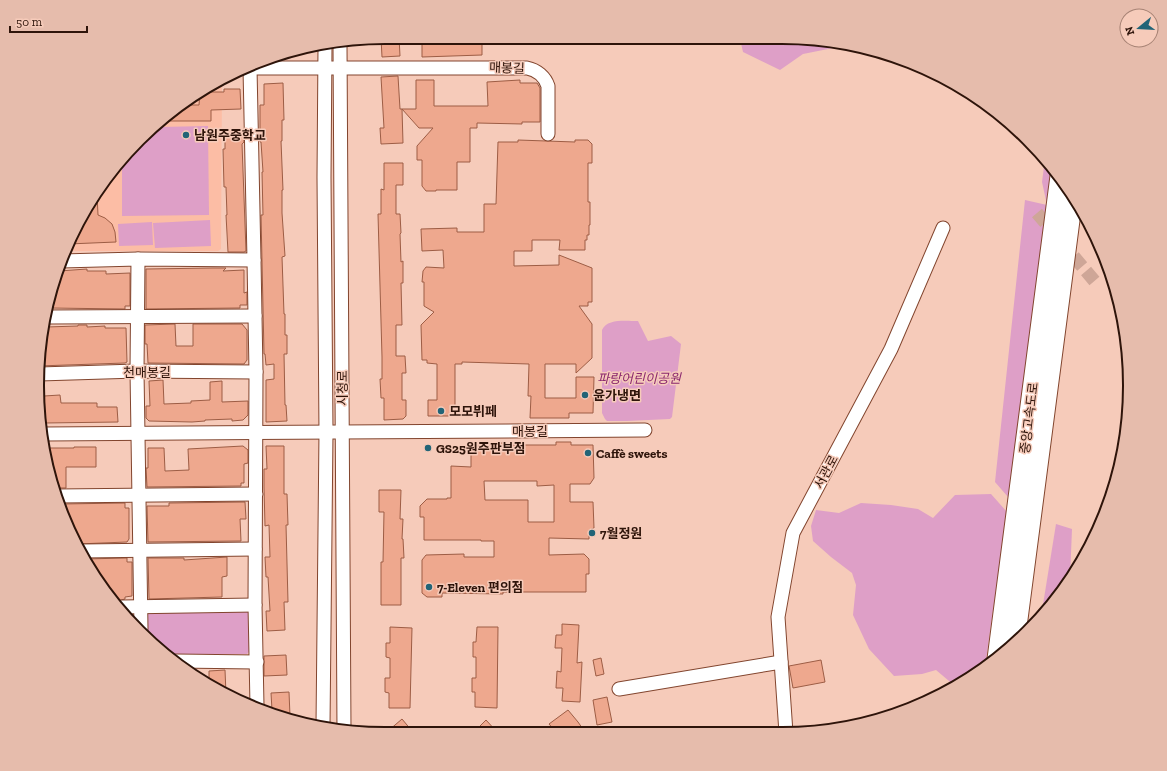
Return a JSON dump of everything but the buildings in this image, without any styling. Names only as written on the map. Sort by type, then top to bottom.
[{"type":"highway","name":"중앙고속도로","points":[[998,649],[1059,187]]},
{"type":"highway","name":"중앙고속도로","points":[[1016,633],[1072,207]]},
{"type":"street","name":"시청로","points":[[340,47],[344,724]]},
{"type":"street","name":"시청로","points":[[323,721],[326,432],[324,177],[325,50]]},
{"type":"street","points":[[260,68],[340,67]]},
{"type":"street","name":"매봉길","points":[[340,67],[523,67],[531,69],[547,81],[548,134]]},
{"type":"street","points":[[249,73],[256,372],[255,605],[257,702]]},
{"type":"street","name":"서관로","points":[[786,727],[778,617],[793,533],[891,349],[943,228]]},
{"type":"street","points":[[68,261],[138,259],[254,260]]},
{"type":"street","points":[[138,259],[137,371],[141,624]]},
{"type":"street","points":[[51,317],[255,316]]},
{"type":"street","name":"천매봉길","points":[[45,374],[137,371],[256,372]]},
{"type":"street","name":"매봉길","points":[[256,433],[343,431],[645,430]]},
{"type":"street","points":[[48,434],[256,433]]},
{"type":"street","points":[[62,496],[256,494]]},
{"type":"street","points":[[87,551],[255,549]]},
{"type":"street","points":[[126,607],[255,605]]},
{"type":"street","points":[[185,661],[257,662]]},
{"type":"street","points":[[619,689],[781,662]]},
{"type":"shaded area","name":"남원주중학교","points":[[222,86],[221,249],[218,251],[72,251],[79,234],[90,215],[102,196],[129,160],[160,129],[196,102]]},
{"type":"green space","points":[[741,44],[804,45],[832,48],[803,54],[780,70],[743,52]]},
{"type":"green space","points":[[208,126],[209,215],[122,216],[122,169],[144,144],[163,127]]},
{"type":"green space","points":[[1044,168],[1057,185],[1021,512],[995,482],[1025,200],[1047,205],[1042,182]]},
{"type":"green space","points":[[210,220],[211,246],[155,248],[153,223]]},
{"type":"green space","points":[[152,222],[153,245],[119,246],[118,224]]},
{"type":"green space","name":"파랑어린이공원","points":[[638,321],[648,341],[671,336],[681,344],[672,417],[670,419],[607,421],[602,413],[602,330],[605,326],[613,322]]},
{"type":"green space","points":[[991,494],[1007,512],[986,658],[950,682],[936,670],[922,674],[894,676],[869,649],[853,615],[856,585],[852,573],[813,541],[811,526],[816,510],[839,513],[861,503],[891,505],[918,509],[933,518],[955,495]]},
{"type":"green space","points":[[1056,524],[1072,529],[1070,566],[1043,605]]},
{"type":"green space","points":[[149,610],[247,610],[251,614],[251,650],[247,654],[175,654],[145,628],[145,614]]},
{"type":"tunnel","points":[[1037,213],[1097,284]]},
{"type":"place","name":"남원주중학교","points":[[186,135]]},
{"type":"place","name":"윤가냉면","points":[[585,395]]},
{"type":"place","name":"모모뷔페","points":[[441,411]]},
{"type":"place","name":"GS25원주판부점","points":[[428,448]]},
{"type":"place","name":"Caffè sweets","points":[[588,453]]},
{"type":"place","name":"7월정원","points":[[592,533]]},
{"type":"place","name":"7-Eleven 편의점","points":[[429,587]]}]
